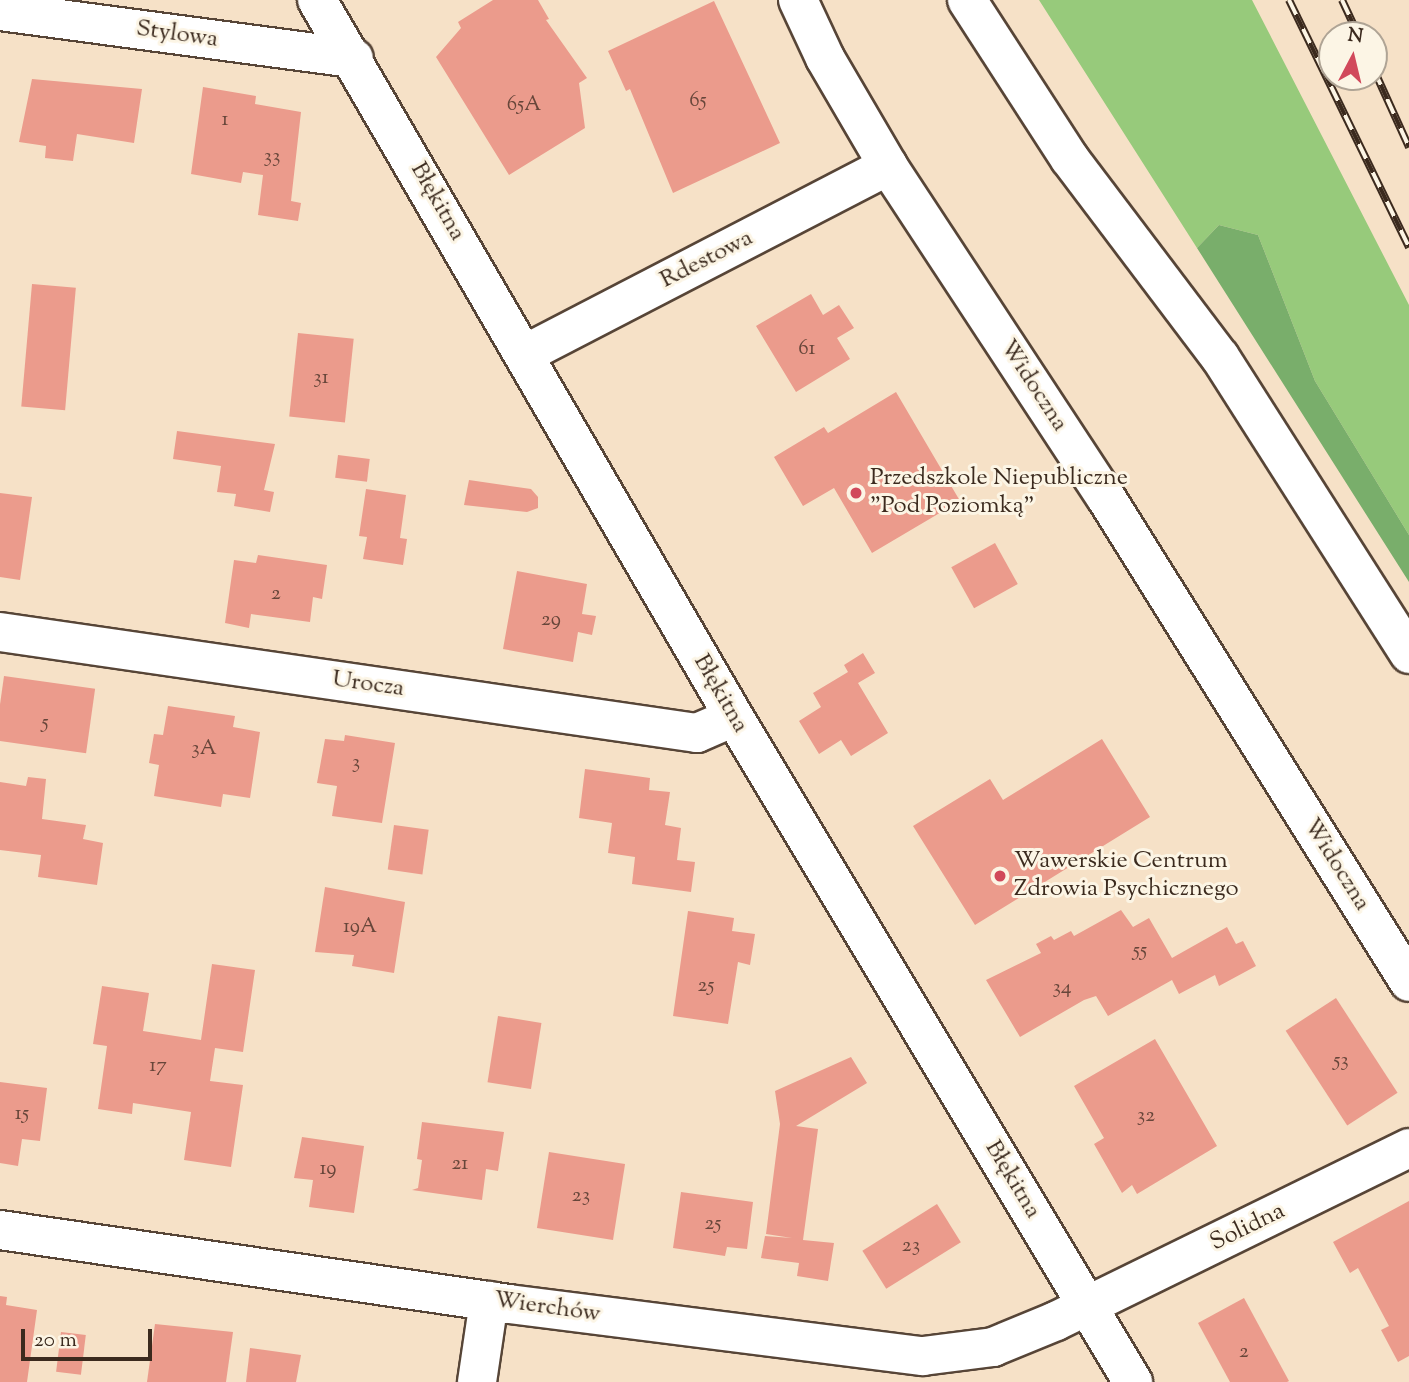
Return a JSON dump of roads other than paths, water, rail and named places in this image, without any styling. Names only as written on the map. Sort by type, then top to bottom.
[{"type":"street","name":"Błękitna","points":[[317,0],[354,58],[734,717],[1133,1382]]},
{"type":"street","name":"Widoczna","points":[[798,0],[825,58],[888,166],[1105,496],[1409,982]]},
{"type":"street","points":[[967,0],[1070,159],[1220,357],[1409,654]]},
{"type":"street","name":"Stylowa","points":[[0,11],[354,58]]},
{"type":"street","name":"Rdestowa","points":[[525,354],[888,166]]},
{"type":"street","name":"Urocza","points":[[0,632],[697,733],[734,717]]},
{"type":"street","name":"Solidna","points":[[1088,1307],[1409,1148]]},
{"type":"street","name":"Wierchów","points":[[0,1230],[489,1301],[923,1356],[993,1347],[1088,1307]]},
{"type":"street","points":[[477,1382],[489,1301]]},
{"type":"railway","points":[[1289,0],[1409,247]]},
{"type":"railway","points":[[1342,0],[1352,21]]},
{"type":"railway","points":[[1384,91],[1409,147]]},
{"type":"place","name":"Przedszkole Niepubliczne \"Pod Poziomką\"","points":[[856,493]]},
{"type":"place","name":"Wawerskie Centrum Zdrowia Psychicznego","points":[[1000,876]]}]
